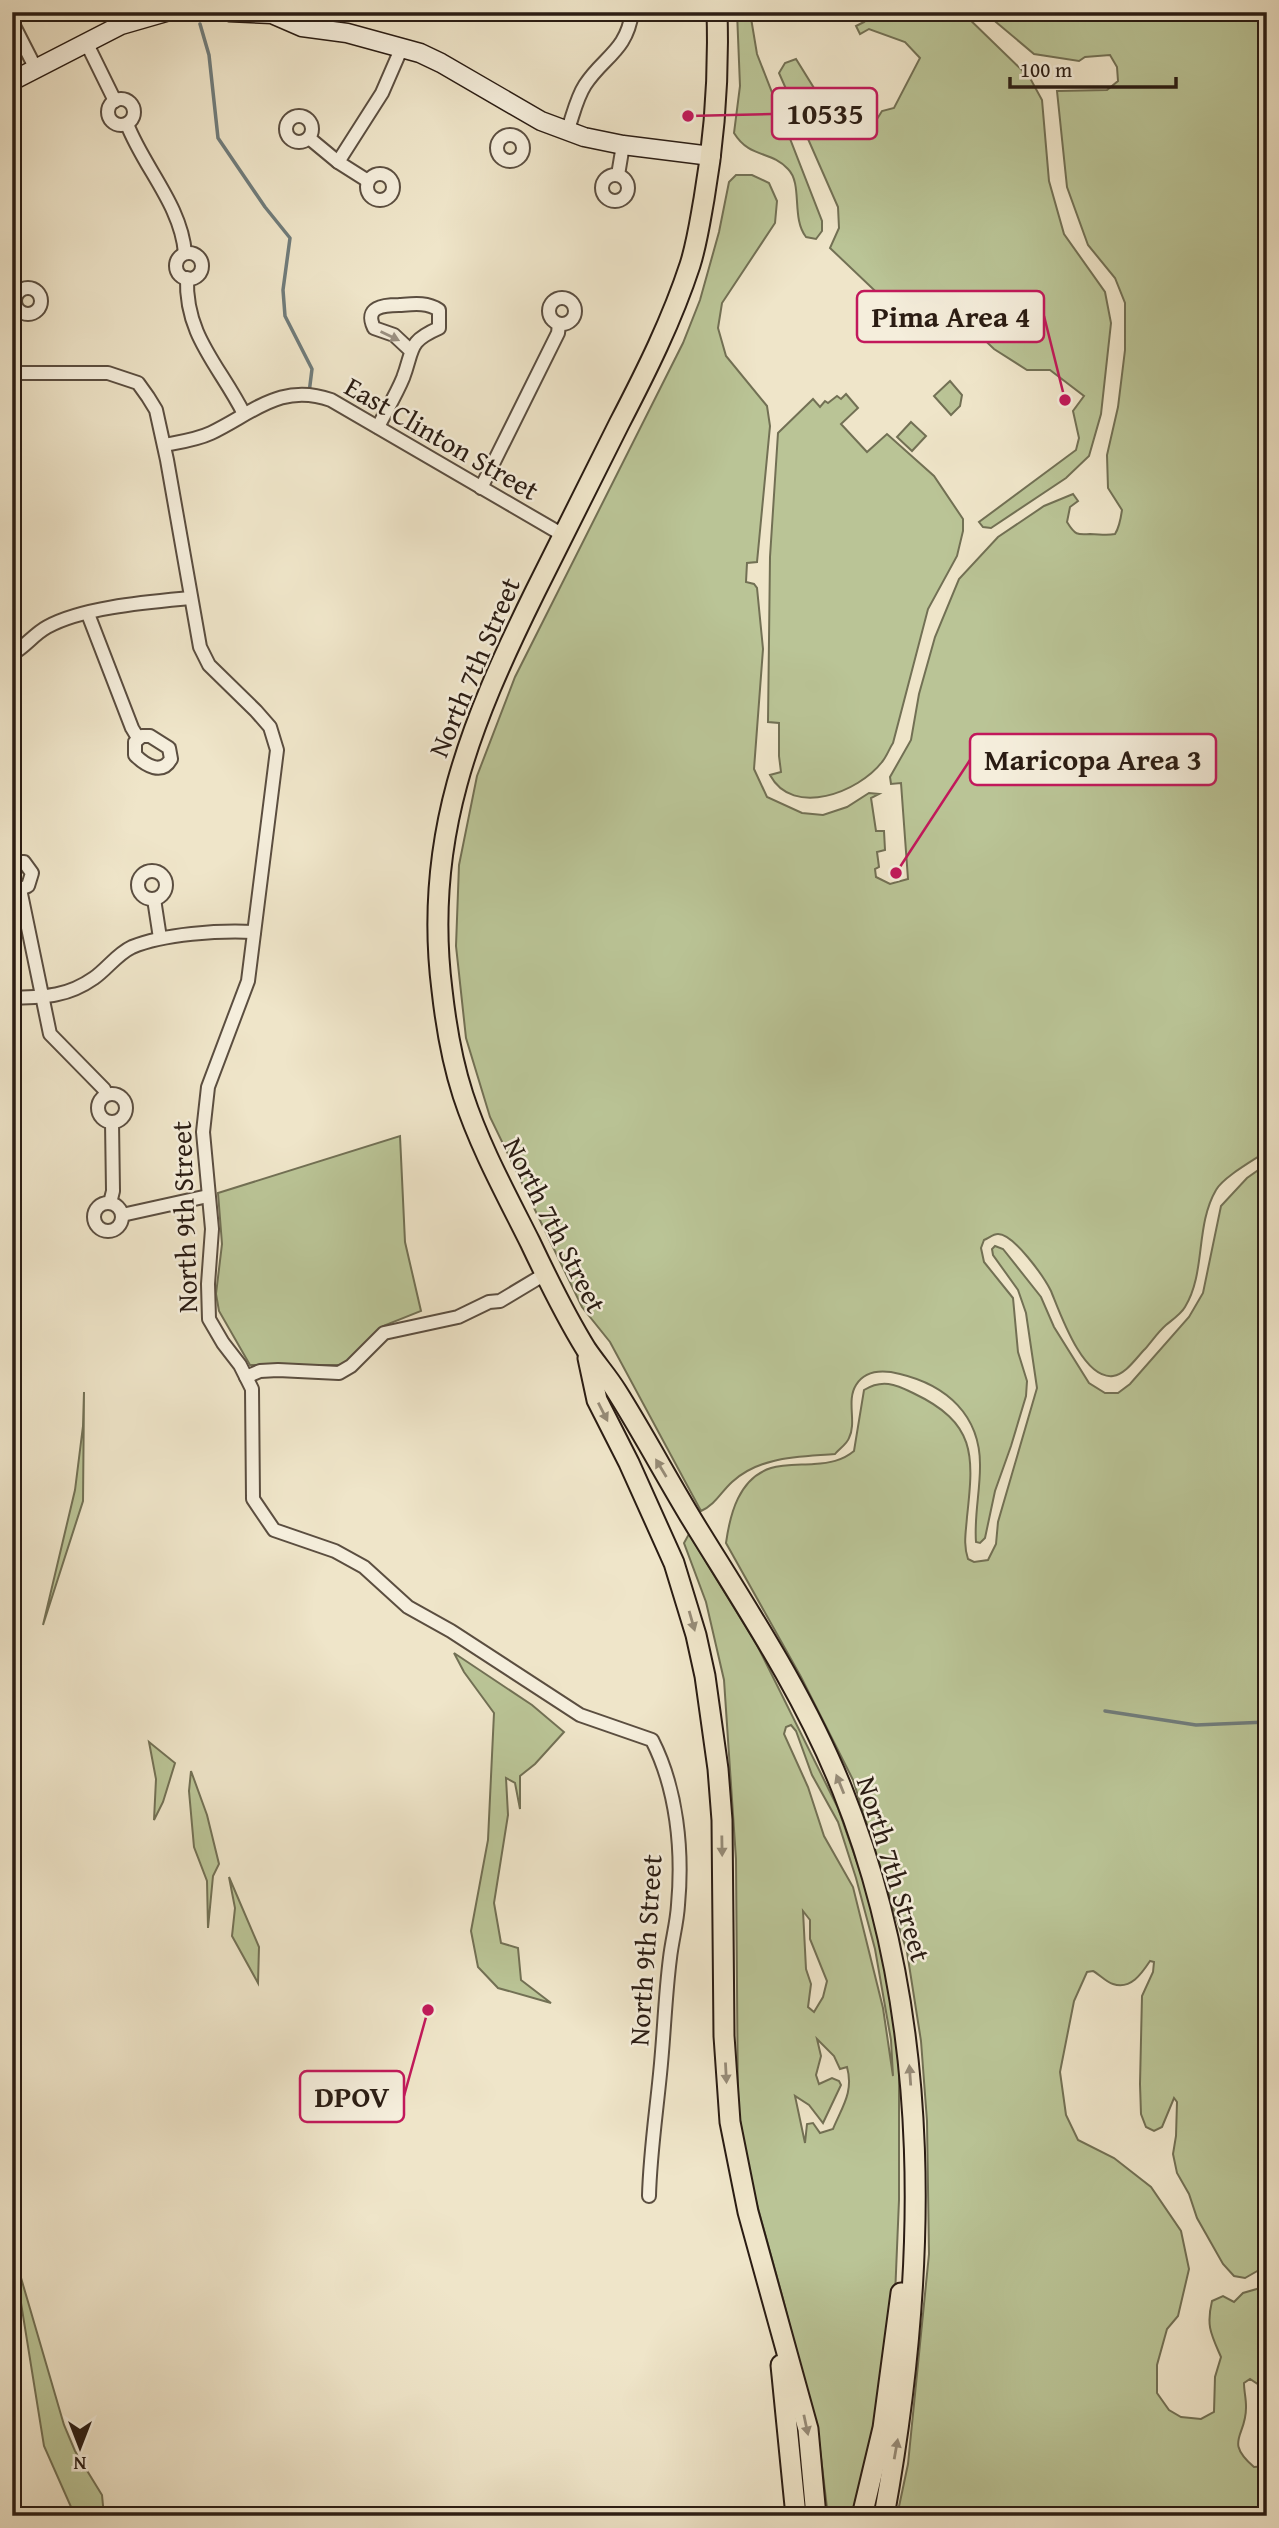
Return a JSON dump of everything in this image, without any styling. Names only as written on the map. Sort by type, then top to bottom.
[{"type":"main road","name":"North 7th Street","points":[[718,12],[718,97],[711,156],[692,259],[660,342],[503,657],[464,755],[448,820],[439,891],[438,925],[443,999],[452,1054],[463,1095],[488,1157],[545,1274],[585,1347],[617,1392],[696,1527],[783,1667],[840,1783],[869,1867],[893,1954],[910,2068],[916,2238],[905,2394],[884,2516]]},
{"type":"main road","name":"North 7th Street","points":[[585,1347],[597,1399],[674,1563],[696,1635],[705,1676],[722,1820],[724,2036],[730,2122],[748,2212],[808,2429],[816,2516]]},
{"type":"main road","points":[[862,2516],[889,2391],[900,2305],[908,2206],[908,2141],[913,2119]]},
{"type":"main road","points":[[783,2336],[780,2360],[796,2516]]},
{"type":"street","points":[[12,80],[131,22],[166,12]]},
{"type":"street","points":[[229,12],[272,13],[302,27],[347,33],[402,47],[441,62],[524,112],[567,132],[623,145],[711,156]]},
{"type":"street","points":[[298,12],[347,33]]},
{"type":"street","points":[[567,132],[582,91],[595,72],[613,56],[624,39],[632,12]]},
{"type":"street","points":[[12,22],[36,69]]},
{"type":"street","points":[[86,42],[111,90],[114,101],[108,112],[110,121],[118,125],[127,124],[134,114],[132,106],[127,101],[114,101]]},
{"type":"street","points":[[338,162],[382,93],[402,47]]},
{"type":"street","points":[[514,136],[524,112]]},
{"type":"street","points":[[127,124],[177,217],[185,253]]},
{"type":"street","points":[[309,138],[338,162],[368,181]]},
{"type":"street","points":[[618,175],[623,145]]},
{"type":"street","points":[[185,253],[193,253],[201,262],[198,274],[187,278],[179,275],[176,267],[178,258],[185,253]]},
{"type":"street","points":[[187,278],[190,316],[200,343],[244,414]]},
{"type":"street","points":[[378,427],[403,377],[410,350],[422,335],[439,328],[439,310],[427,304],[380,305],[372,310],[370,321],[373,328],[394,335],[410,350]]},
{"type":"street","points":[[481,488],[558,334],[559,324]]},
{"type":"street","points":[[12,373],[108,373],[138,383],[156,410],[164,445]]},
{"type":"street","name":"East Clinton Street","points":[[164,445],[211,433],[278,397],[321,396],[563,535]]},
{"type":"street","name":"North 9th Street","points":[[164,445],[200,647],[209,665],[270,727],[277,750],[248,981],[208,1087],[203,1132],[212,1229],[208,1284],[209,1319],[251,1389],[253,1499],[274,1530],[335,1551],[364,1567],[408,1607],[481,1650],[580,1715],[652,1740],[663,1762],[676,1819],[680,1866],[678,1907],[670,1958],[650,2154],[649,2196]]},
{"type":"street","points":[[12,654],[46,628],[88,614],[137,604],[191,598]]},
{"type":"street","points":[[88,614],[138,738]]},
{"type":"street","points":[[12,733],[12,740]]},
{"type":"street","points":[[12,862],[24,862],[32,873],[31,882],[16,889],[50,1034],[104,1088],[106,1095]]},
{"type":"street","points":[[154,899],[160,938]]},
{"type":"street","points":[[12,998],[66,994],[95,977],[129,948],[160,938],[229,930],[254,932]]},
{"type":"street","points":[[106,1095],[120,1096],[126,1108],[124,1116],[112,1122],[103,1119],[98,1111],[99,1102],[106,1095]]},
{"type":"street","points":[[110,1203],[113,1191],[112,1122]]},
{"type":"street","points":[[122,1215],[208,1196]]},
{"type":"street","points":[[110,1203],[116,1206],[122,1215],[121,1224],[114,1230],[100,1229],[94,1222],[94,1212],[100,1205],[110,1203]]},
{"type":"street","points":[[246,1377],[260,1371],[278,1370],[339,1373],[351,1366],[384,1333],[458,1317],[489,1302],[500,1301],[545,1274]]},
{"type":"green space","points":[[737,12],[750,12],[757,54],[822,221],[822,231],[816,239],[806,237],[802,229],[795,183],[788,169],[775,159],[747,147],[734,133],[740,86]]},
{"type":"green space","points":[[858,12],[962,12],[1030,78],[1042,100],[1049,181],[1064,234],[1105,292],[1111,323],[1101,414],[1089,456],[1066,478],[991,528],[983,527],[979,522],[1076,450],[1079,438],[1073,411],[1084,396],[1050,370],[1027,370],[994,349],[969,325],[937,324],[914,328],[830,248],[839,228],[838,207],[779,73],[785,63],[796,59],[832,117],[849,134],[867,135],[882,111],[894,108],[920,58],[905,42],[869,29],[860,34],[856,26],[864,22]]},
{"type":"green space","points":[[984,12],[1267,12],[1267,1151],[1232,1174],[1216,1190],[1205,1219],[1192,1294],[1179,1314],[1118,1375],[1102,1374],[1083,1357],[1067,1329],[1051,1291],[1020,1248],[998,1234],[984,1240],[981,1248],[984,1262],[1013,1298],[1018,1352],[1027,1381],[1026,1396],[995,1491],[985,1538],[980,1543],[976,1542],[979,1449],[967,1418],[958,1405],[932,1386],[917,1379],[888,1372],[870,1373],[856,1385],[852,1398],[851,1432],[847,1442],[835,1454],[781,1459],[755,1467],[743,1473],[701,1511],[610,1342],[582,1307],[490,1117],[466,1038],[456,946],[459,865],[477,776],[515,677],[683,343],[700,300],[719,232],[729,182],[736,175],[752,175],[769,183],[777,201],[775,223],[722,303],[718,328],[726,356],[767,406],[770,426],[757,562],[747,563],[746,582],[757,588],[763,649],[754,769],[767,797],[802,813],[823,815],[847,807],[869,793],[879,794],[871,798],[876,831],[884,831],[885,850],[877,852],[879,867],[875,869],[876,877],[890,884],[908,879],[901,783],[891,784],[890,777],[911,740],[919,694],[935,637],[959,579],[998,537],[1044,506],[1073,494],[1078,501],[1070,507],[1067,522],[1074,532],[1115,534],[1122,510],[1108,488],[1107,455],[1118,407],[1125,350],[1125,303],[1115,278],[1088,245],[1067,187],[1057,91],[1107,90],[1118,81],[1117,67],[1110,55],[1085,57],[1079,61],[1034,54]]},
{"type":"green space","points":[[950,381],[962,395],[960,406],[951,415],[934,396]]},
{"type":"green space","points":[[846,394],[858,408],[841,424],[867,452],[887,434],[934,476],[963,519],[963,531],[957,556],[928,609],[893,743],[885,757],[872,773],[858,783],[843,791],[809,798],[780,788],[770,775],[781,772],[779,723],[768,722],[770,557],[778,433],[813,399],[820,407],[825,401],[828,403],[837,396],[841,399]]},
{"type":"green space","points":[[911,422],[926,436],[912,451],[897,437]]},
{"type":"green space","points":[[400,1136],[405,1242],[421,1311],[383,1326],[344,1365],[250,1365],[219,1311],[216,1294],[222,1244],[218,1193]]},
{"type":"green space","points":[[1267,1164],[1266,2266],[1245,2278],[1234,2276],[1223,2264],[1197,2218],[1189,2194],[1177,2173],[1173,2154],[1177,2102],[1174,2098],[1162,2127],[1154,2131],[1146,2127],[1141,2114],[1142,1996],[1153,1972],[1154,1962],[1150,1961],[1131,1983],[1125,1985],[1113,1984],[1093,1971],[1087,1972],[1074,2001],[1060,2072],[1066,2115],[1078,2140],[1114,2158],[1151,2187],[1181,2231],[1189,2269],[1178,2316],[1167,2329],[1157,2365],[1157,2393],[1169,2410],[1181,2417],[1201,2419],[1214,2412],[1215,2377],[1221,2357],[1210,2330],[1212,2301],[1223,2296],[1234,2302],[1243,2293],[1267,2286],[1267,2407],[1259,2385],[1250,2379],[1244,2383],[1245,2416],[1238,2444],[1245,2458],[1254,2467],[1267,2466],[1267,2516],[897,2516],[908,2464],[929,2254],[927,2121],[921,2041],[907,1952],[853,1780],[801,1677],[726,1543],[730,1520],[744,1488],[760,1473],[781,1466],[830,1462],[854,1451],[864,1390],[888,1384],[934,1404],[960,1429],[970,1458],[966,1554],[968,1559],[974,1562],[988,1560],[996,1544],[998,1522],[1037,1388],[1026,1313],[1018,1290],[993,1255],[992,1249],[995,1246],[1003,1249],[1041,1297],[1054,1327],[1089,1383],[1105,1393],[1118,1393],[1130,1384],[1189,1317],[1203,1293],[1221,1206],[1247,1178]]},
{"type":"green space","points":[[84,1392],[83,1501],[43,1625],[75,1490],[83,1426]]},
{"type":"green space","points":[[689,1534],[757,1645],[838,1808],[867,1891],[886,1962],[899,2063],[899,2200],[894,2320],[858,2516],[828,2516],[819,2441],[751,2183],[738,2109],[736,1859],[724,1680],[706,1602],[684,1543]],"holes":[[[791,1725],[796,1731],[812,1775],[838,1822],[856,1878],[875,1949],[891,2040],[893,2076],[883,2008],[853,1887],[824,1836],[808,1787],[784,1734],[786,1727]],[[803,1911],[810,1920],[810,1939],[827,1981],[823,1997],[814,2012],[808,2007],[811,1984],[806,1969]],[[817,2039],[834,2056],[840,2069],[847,2067],[848,2092],[833,2129],[820,2133],[813,2123],[807,2124],[805,2143],[795,2096],[809,2105],[823,2123],[841,2085],[832,2078],[819,2084],[816,2075],[821,2056]]]},
{"type":"green space","points":[[454,1653],[532,1705],[564,1732],[535,1764],[520,1776],[520,1809],[515,1783],[506,1778],[508,1815],[494,1903],[501,1943],[518,1948],[521,1980],[551,2003],[498,1988],[478,1967],[471,1931],[488,1840],[494,1713],[464,1672]]},
{"type":"green space","points":[[149,1742],[175,1763],[163,1802],[154,1820],[156,1779]]},
{"type":"green space","points":[[191,1771],[207,1815],[219,1864],[213,1876],[208,1928],[207,1881],[194,1847],[189,1791]]},
{"type":"green space","points":[[229,1877],[259,1947],[258,1983],[232,1936],[235,1908]]},
{"type":"green space","points":[[12,2247],[64,2425],[75,2451],[102,2495],[104,2516],[75,2516],[44,2446]]},
{"type":"waterway","points":[[200,24],[209,55],[218,138],[265,207],[290,238],[283,290],[285,316],[312,369],[309,393]]},
{"type":"waterway","points":[[1105,1711],[1196,1725],[1267,1722]]},
{"type":"place","name":"10535","points":[[688,116]]},
{"type":"place","name":"Pima Area 4","points":[[1065,400]]},
{"type":"place","name":"Maricopa Area 3","points":[[896,873]]},
{"type":"place","name":"DPOV","points":[[428,2010]]}]
